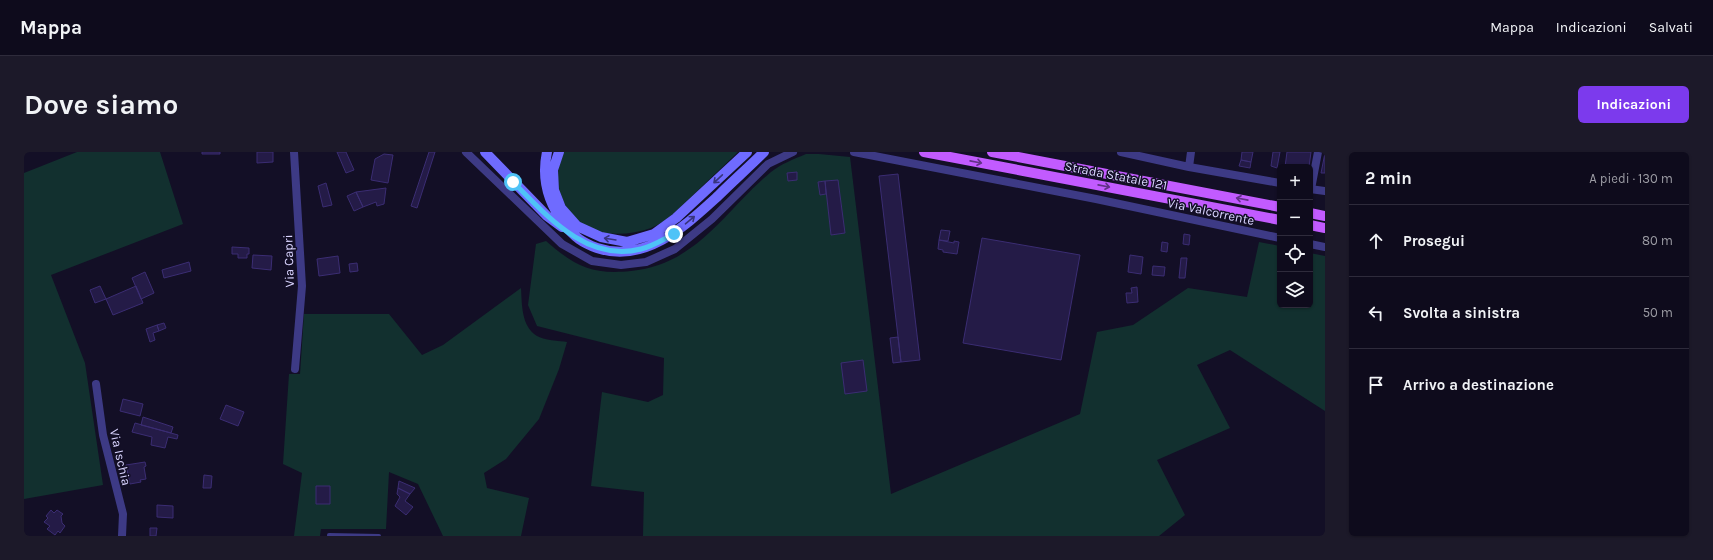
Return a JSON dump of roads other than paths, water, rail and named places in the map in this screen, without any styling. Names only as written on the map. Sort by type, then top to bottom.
[{"type":"main road","points":[[485,152],[547,216],[589,245],[603,250],[616,252],[641,249],[674,234],[698,214],[764,152]]},
{"type":"main road","points":[[547,152],[544,176],[550,203],[555,212],[574,236]]},
{"type":"main road","points":[[559,152],[553,170],[554,190],[561,208],[577,226],[600,238],[627,242],[654,234],[676,218],[747,152]]},
{"type":"main road","name":"Strada Statale 121","points":[[924,152],[1277,219]]},
{"type":"main road","name":"Strada Statale 121","points":[[992,152],[1277,206]]},
{"type":"main road","points":[[1019,152],[1068,166]]},
{"type":"main road","points":[[1313,214],[1325,216]]},
{"type":"main road","points":[[1313,226],[1325,228]]},
{"type":"street","name":"Via Capri","points":[[294,152],[302,286],[295,369]]},
{"type":"street","points":[[466,152],[562,244],[592,261],[621,265],[646,262],[675,249],[712,219],[768,164],[793,152]]},
{"type":"street","name":"Via Valcorrente","points":[[854,152],[1096,199],[1277,237]]},
{"type":"street","points":[[1121,152],[1189,167],[1277,182]]},
{"type":"street","points":[[1189,167],[1191,152]]},
{"type":"street","points":[[1313,178],[1318,152]]},
{"type":"street","points":[[1313,189],[1325,191]]},
{"type":"street","points":[[1313,245],[1325,248]]},
{"type":"street","name":"Via Ischia","points":[[96,384],[103,435],[123,514],[122,536]]},
{"type":"lane","points":[[329,535],[379,536]]}]
